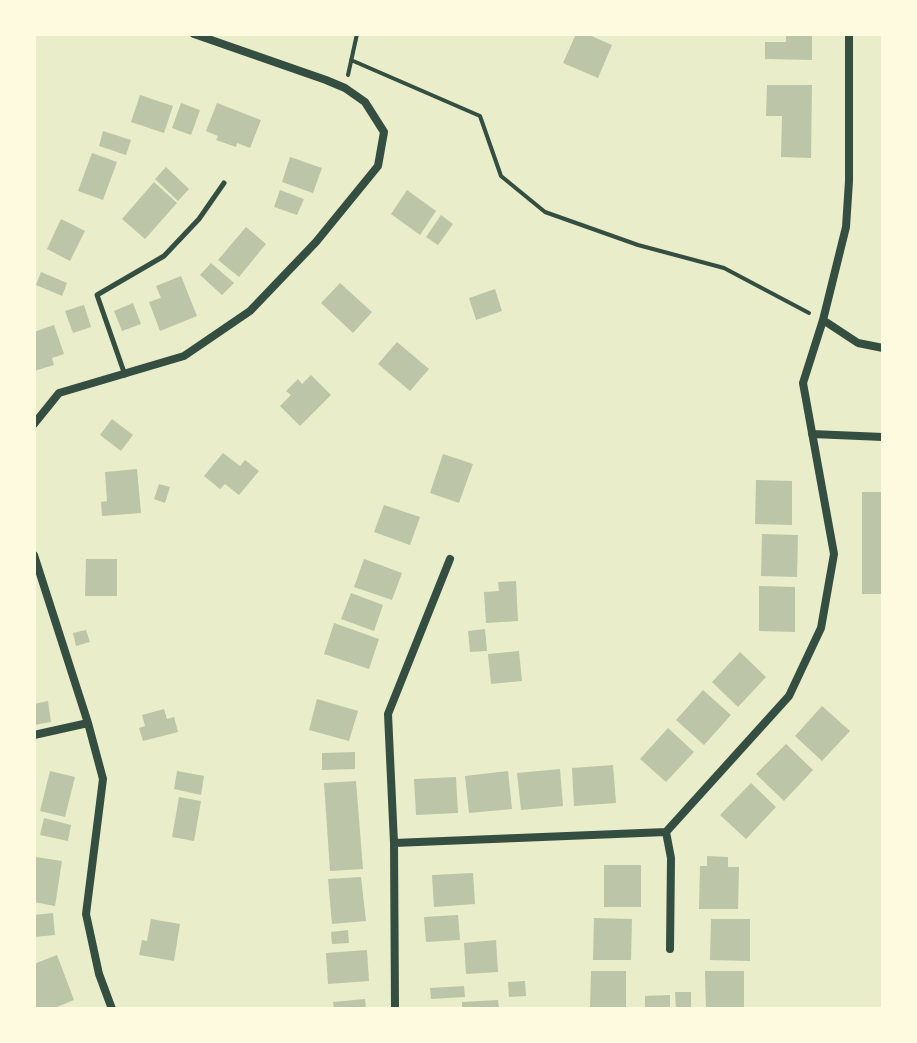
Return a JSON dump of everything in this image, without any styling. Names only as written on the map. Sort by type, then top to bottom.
[{"type":"street","points":[[34,424],[59,393],[184,356],[250,311],[316,242],[378,166],[384,132],[365,102],[326,80],[194,34]]},
{"type":"street","points":[[394,843],[666,832],[789,696],[821,628],[834,554],[803,383],[823,320],[846,227],[849,34]]},
{"type":"street","points":[[823,320],[858,343],[883,348]]},
{"type":"street","points":[[812,434],[883,437]]},
{"type":"street","points":[[34,555],[103,779],[86,914],[99,974],[112,1009]]},
{"type":"street","points":[[395,1009],[394,843],[388,714],[450,559]]},
{"type":"street","points":[[34,735],[88,723]]},
{"type":"street","points":[[666,832],[671,858],[670,949]]},
{"type":"lane","points":[[125,375],[97,295],[164,256],[199,219],[224,183]]},
{"type":"path","points":[[345,88],[357,34]]},
{"type":"path","points":[[351,60],[480,116],[501,176],[545,212],[638,245],[724,268],[823,320]]},
{"type":"building","points":[[576,34],[587,34],[612,45],[598,78],[563,63]]},
{"type":"building","points":[[786,34],[812,34],[812,60],[765,59],[765,42],[786,42]]},
{"type":"building","points":[[767,85],[812,85],[811,158],[781,157],[782,116],[766,116]]},
{"type":"building","points":[[140,95],[173,106],[164,133],[131,122]]},
{"type":"building","points":[[181,103],[200,110],[191,135],[172,128]]},
{"type":"building","points":[[217,103],[261,120],[250,148],[216,140],[218,136],[206,131]]},
{"type":"building","points":[[103,131],[131,140],[126,155],[99,146]]},
{"type":"building","points":[[92,153],[117,162],[103,200],[78,191]]},
{"type":"building","points":[[290,157],[322,168],[313,193],[282,182]]},
{"type":"building","points":[[166,167],[189,189],[178,201],[155,179]]},
{"type":"building","points":[[154,182],[177,203],[145,239],[122,219]]},
{"type":"building","points":[[280,190],[304,199],[297,215],[274,207]]},
{"type":"building","points":[[407,190],[436,211],[420,235],[391,214]]},
{"type":"building","points":[[441,215],[453,224],[438,245],[426,237]]},
{"type":"building","points":[[61,219],[85,231],[70,261],[47,249]]},
{"type":"building","points":[[246,227],[266,244],[239,277],[218,260]]},
{"type":"building","points":[[211,263],[234,283],[222,295],[200,275]]},
{"type":"building","points":[[41,272],[67,283],[62,296],[36,285]]},
{"type":"building","points":[[181,276],[197,316],[160,331],[149,302],[161,298],[156,286]]},
{"type":"building","points":[[340,283],[372,312],[353,333],[321,303]]},
{"type":"building","points":[[495,289],[502,311],[476,320],[469,298]]},
{"type":"building","points":[[133,303],[141,324],[122,331],[114,311]]},
{"type":"building","points":[[84,305],[91,327],[73,333],[65,311]]},
{"type":"building","points":[[54,325],[64,354],[52,358],[54,365],[34,371],[34,332]]},
{"type":"building","points":[[397,342],[429,369],[410,391],[378,364]]},
{"type":"building","points":[[311,375],[331,395],[300,426],[280,406],[291,395],[286,391],[298,379],[302,384]]},
{"type":"building","points":[[112,419],[133,435],[121,451],[100,435]]},
{"type":"building","points":[[223,453],[240,466],[245,460],[259,471],[239,495],[225,484],[220,489],[204,476]]},
{"type":"building","points":[[443,454],[473,464],[459,503],[430,493]]},
{"type":"building","points":[[137,469],[141,513],[102,516],[101,502],[107,501],[105,472]]},
{"type":"building","points":[[756,480],[792,481],[792,525],[755,524]]},
{"type":"building","points":[[159,484],[170,487],[165,503],[154,499]]},
{"type":"building","points":[[862,492],[883,492],[883,594],[862,594]]},
{"type":"building","points":[[384,505],[420,517],[410,545],[374,532]]},
{"type":"building","points":[[762,534],[798,535],[797,577],[761,576]]},
{"type":"building","points":[[86,559],[117,559],[117,596],[85,596]]},
{"type":"building","points":[[364,559],[402,573],[392,600],[354,587]]},
{"type":"building","points":[[516,581],[518,621],[486,623],[484,592],[499,591],[498,582]]},
{"type":"building","points":[[759,586],[795,587],[795,632],[759,631]]},
{"type":"building","points":[[351,593],[383,605],[374,631],[341,619]]},
{"type":"building","points":[[334,623],[379,639],[369,669],[324,654]]},
{"type":"building","points":[[485,629],[487,651],[470,652],[468,631]]},
{"type":"building","points":[[86,630],[90,642],[76,646],[73,633]]},
{"type":"building","points":[[519,651],[522,681],[491,684],[488,654]]},
{"type":"building","points":[[740,652],[766,677],[738,707],[712,682]]},
{"type":"building","points":[[703,690],[731,715],[704,745],[676,720]]},
{"type":"building","points":[[317,699],[358,711],[349,741],[309,730]]},
{"type":"building","points":[[48,701],[51,722],[34,725],[34,704]]},
{"type":"building","points":[[822,706],[850,731],[822,761],[795,736]]},
{"type":"building","points":[[164,709],[167,719],[174,717],[178,732],[143,741],[139,728],[145,726],[142,715]]},
{"type":"building","points":[[668,728],[694,752],[666,782],[640,759]]},
{"type":"building","points":[[786,744],[813,770],[784,801],[756,774]]},
{"type":"building","points":[[355,752],[355,769],[322,770],[322,753]]},
{"type":"building","points":[[613,765],[616,803],[574,806],[572,768]]},
{"type":"building","points":[[560,769],[563,806],[521,810],[517,773]]},
{"type":"building","points":[[50,771],[75,777],[65,817],[40,811]]},
{"type":"building","points":[[177,771],[204,776],[201,795],[174,789]]},
{"type":"building","points":[[508,771],[512,809],[469,813],[465,776]]},
{"type":"building","points":[[456,777],[458,813],[416,815],[414,779]]},
{"type":"building","points":[[356,781],[363,869],[330,871],[324,783]]},
{"type":"building","points":[[751,783],[776,807],[746,839],[720,815]]},
{"type":"building","points":[[179,797],[201,801],[194,841],[172,837]]},
{"type":"building","points":[[44,818],[71,825],[68,841],[40,835]]},
{"type":"building","points":[[707,856],[728,857],[728,867],[739,867],[738,909],[699,909],[700,866],[707,866]]},
{"type":"building","points":[[36,857],[62,861],[55,906],[34,902]]},
{"type":"building","points":[[604,865],[641,865],[641,907],[604,907]]},
{"type":"building","points":[[473,873],[475,904],[434,907],[432,875]]},
{"type":"building","points":[[361,877],[366,921],[332,924],[328,879]]},
{"type":"building","points":[[53,913],[55,935],[34,937],[34,915]]},
{"type":"building","points":[[458,915],[460,940],[426,942],[424,917]]},
{"type":"building","points":[[594,918],[632,919],[631,960],[593,960]]},
{"type":"building","points":[[151,919],[180,924],[174,961],[139,955],[142,940],[147,941]]},
{"type":"building","points":[[711,919],[750,919],[750,961],[710,960]]},
{"type":"building","points":[[348,930],[349,943],[332,944],[331,932]]},
{"type":"building","points":[[496,940],[498,972],[466,974],[464,943]]},
{"type":"building","points":[[367,950],[369,981],[328,984],[326,953]]},
{"type":"building","points":[[57,955],[74,1000],[52,1009],[34,1009],[34,964]]},
{"type":"building","points":[[591,971],[626,971],[626,1009],[590,1009]]},
{"type":"building","points":[[705,971],[744,971],[744,1009],[706,1009]]},
{"type":"building","points":[[525,981],[526,996],[509,997],[508,982]]},
{"type":"building","points":[[464,986],[465,997],[431,999],[430,988]]},
{"type":"building","points":[[675,992],[691,992],[691,1009],[676,1009]]},
{"type":"building","points":[[670,995],[670,1009],[645,1009],[645,996]]},
{"type":"building","points":[[365,999],[366,1009],[334,1009],[333,1002]]},
{"type":"building","points":[[498,1000],[499,1009],[462,1009],[462,1002]]}]
